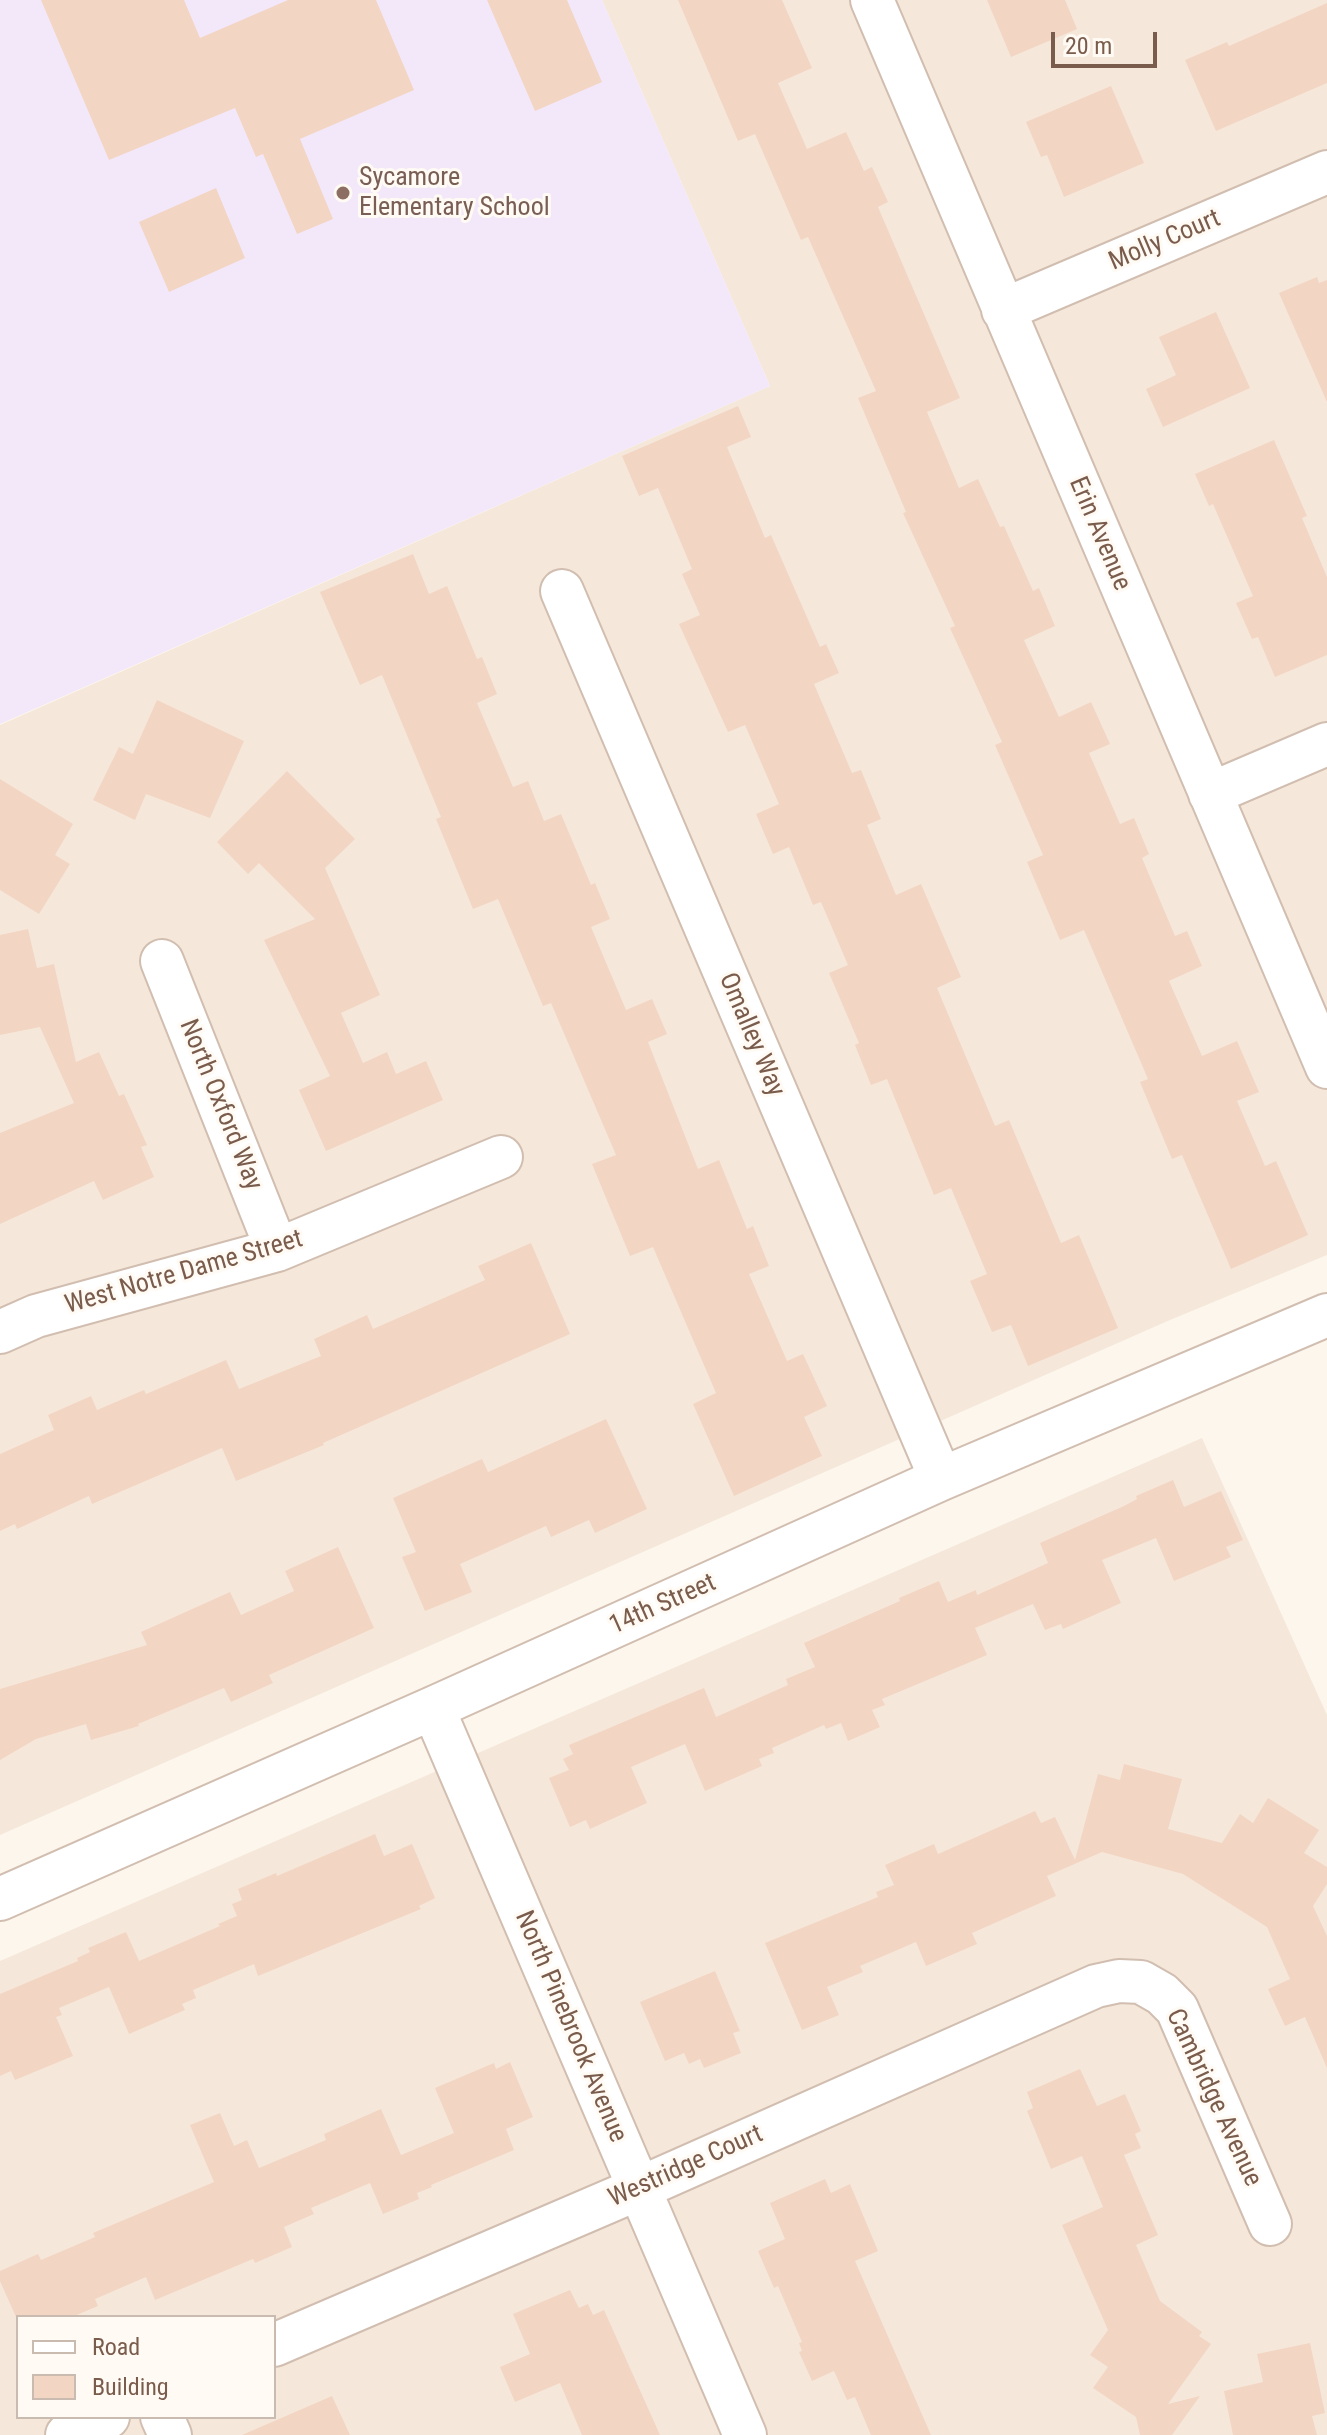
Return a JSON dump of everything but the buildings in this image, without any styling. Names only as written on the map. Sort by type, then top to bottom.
[{"type":"street","name":"Erin Avenue","points":[[872,0],[1327,1067]]},
{"type":"street","name":"Molly Court","points":[[1003,310],[1327,172]]},
{"type":"street","name":"Omalley Way","points":[[562,591],[941,1479]]},
{"type":"street","points":[[1210,794],[1327,744]]},
{"type":"street","name":"North Oxford Way","points":[[162,961],[277,1250]]},
{"type":"street","name":"West Notre Dame Street","points":[[0,1332],[36,1316],[277,1250],[501,1157]]},
{"type":"street","name":"14th Street","points":[[0,1899],[941,1479],[1327,1315]]},
{"type":"street","name":"North Pinebrook Avenue","points":[[433,1708],[745,2435]]},
{"type":"street","name":"Cambridge Avenue","points":[[1096,1986],[1119,1981],[1141,1982],[1162,1994],[1177,2009],[1270,2224]]},
{"type":"street","name":"Westridge Court","points":[[276,2344],[640,2188],[1096,1986]]},
{"type":"street","points":[[67,2435],[103,2419]]},
{"type":"shaded area","name":"Sycamore Elementary School","points":[[0,0],[602,0],[770,386],[0,724]]},
{"type":"shaded area","points":[[602,0],[1327,0],[1327,1255],[1170,1320],[0,1835],[0,725],[770,386]]},
{"type":"shaded area","points":[[1202,1438],[1327,1715],[1327,2435],[0,2435],[0,1961]]},
{"type":"place","name":"Sycamore Elementary School","points":[[343,193]]}]
